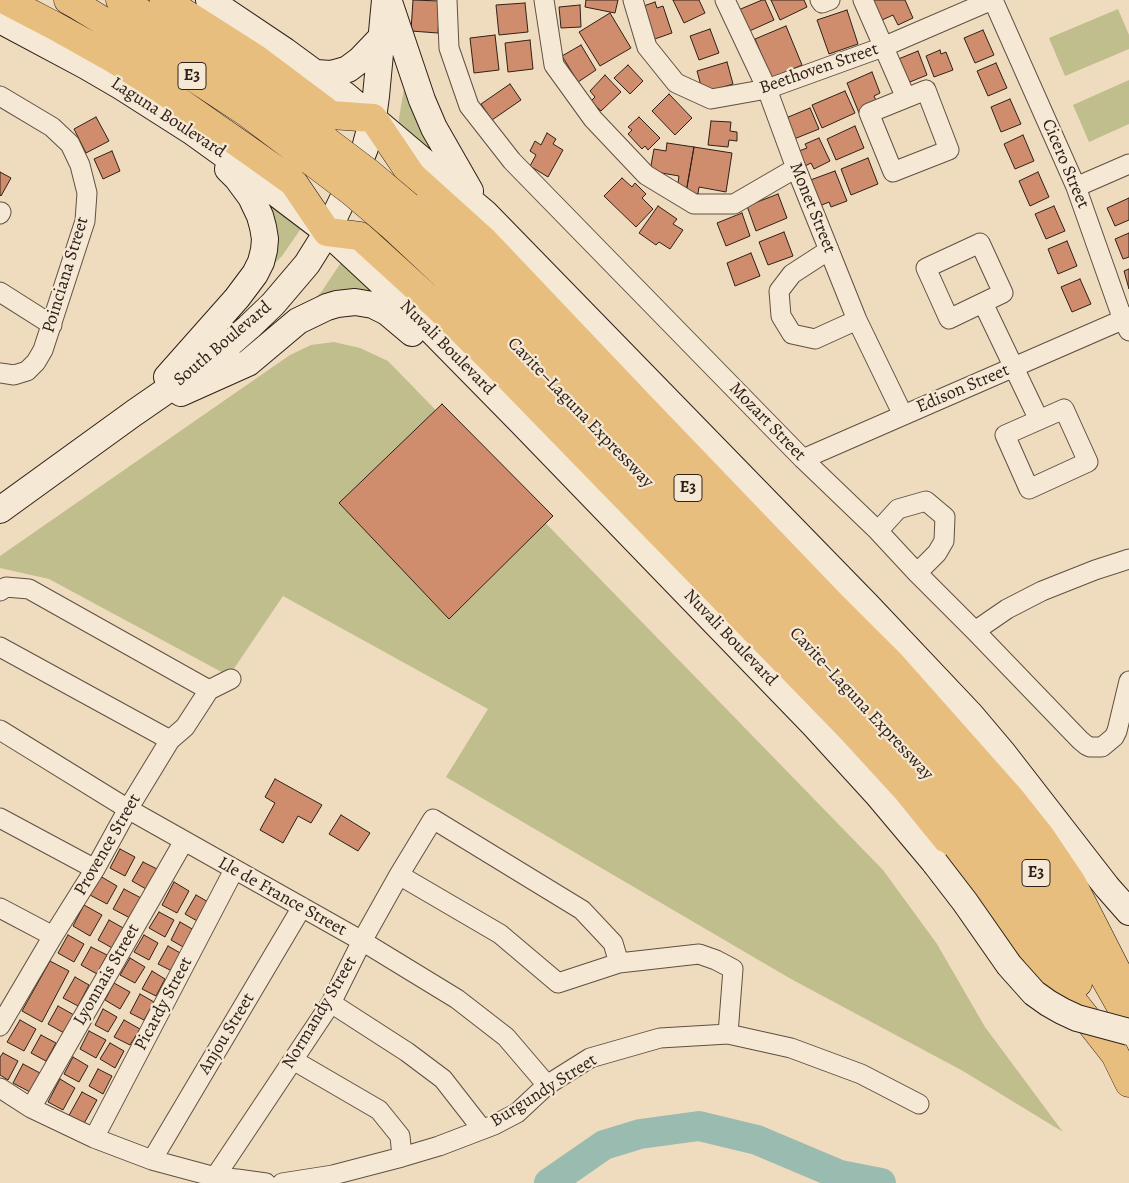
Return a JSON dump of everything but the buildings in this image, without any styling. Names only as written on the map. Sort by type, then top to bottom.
[{"type":"highway","points":[[5,0],[112,58],[161,89],[258,157],[293,182],[328,232],[360,236],[440,308],[852,729],[906,789],[966,863],[1122,1043]]},
{"type":"highway","name":"Cavite–Laguna Expressway","points":[[68,0],[164,58],[246,112],[320,151]]},
{"type":"highway","name":"Cavite–Laguna Expressway","points":[[120,0],[178,34],[320,151],[352,192],[400,216],[463,258],[833,638],[962,777],[994,816],[1026,860],[1103,976],[1129,1021]]},
{"type":"highway","points":[[164,0],[255,58],[331,115],[373,118],[412,176],[484,241],[815,588],[896,669],[1010,798],[1041,837],[1072,883],[1129,996]]},
{"type":"highway","name":"Cavite–Laguna Expressway","points":[[400,216],[454,284],[836,675],[943,793],[1000,866],[1056,947],[1080,988],[1122,1043],[1129,1083]]},
{"type":"main road","points":[[209,0],[316,73],[373,118],[486,214],[868,605],[970,714],[1003,752],[1107,887],[1129,912]]},
{"type":"main road","name":"South Boulevard","points":[[0,510],[226,347],[279,297],[310,259],[328,232],[365,148],[373,118],[387,0]]},
{"type":"main road","points":[[387,0],[422,100],[434,128],[464,181],[486,214]]},
{"type":"main road","name":"Laguna Boulevard","points":[[0,20],[93,70],[192,131],[328,232]]},
{"type":"main road","points":[[316,73],[331,74],[348,69],[382,38]]},
{"type":"main road","points":[[134,412],[248,285],[264,250],[263,227],[251,196],[237,178],[192,131]]},
{"type":"main road","name":"Nuvali Boulevard","points":[[328,232],[414,313],[524,424],[814,725],[877,794],[935,863],[1009,965],[1034,993],[1062,1011],[1122,1043]]},
{"type":"main road","points":[[134,412],[248,363],[298,321],[313,313],[337,304],[355,302],[373,305],[388,312],[420,340],[461,381],[524,424]]},
{"type":"street","name":"Mozart Street","points":[[447,0],[449,48],[469,106],[512,161],[803,459],[878,531],[1080,740],[1090,747],[1102,747],[1114,737],[1129,681]]},
{"type":"street","points":[[544,0],[554,65],[593,119],[646,175],[694,204],[734,204],[796,168]]},
{"type":"street","name":"Beethoven Street","points":[[632,0],[647,46],[676,83],[711,99],[767,90],[883,47],[993,0]]},
{"type":"street","name":"Monet Street","points":[[725,0],[767,90],[857,320],[903,415]]},
{"type":"street","points":[[820,0],[822,3],[830,0]]},
{"type":"street","points":[[863,0],[906,98]]},
{"type":"street","name":"Cicero Street","points":[[993,0],[1076,187],[1127,323]]},
{"type":"street","points":[[926,90],[949,150],[892,172],[870,113],[906,98],[926,90]]},
{"type":"street","name":"Poinciana Street","points":[[0,96],[52,126],[70,144],[80,165],[87,193],[85,221],[43,350],[36,362],[27,371],[14,375],[0,373]]},
{"type":"street","points":[[1076,187],[1129,164]]},
{"type":"street","points":[[829,250],[792,274],[779,291],[781,316],[792,334],[815,339],[857,320]]},
{"type":"street","points":[[0,292],[52,325]]},
{"type":"street","points":[[983,303],[1039,420]]},
{"type":"street","name":"Edison Street","points":[[803,459],[1014,367],[1127,323]]},
{"type":"street","points":[[1064,409],[1088,462],[1029,489],[1005,435],[1039,420],[1064,409]]},
{"type":"street","points":[[878,531],[898,509],[926,501],[945,517],[944,541],[937,553],[917,573]]},
{"type":"street","points":[[976,631],[1007,609],[1042,590],[1129,559]]},
{"type":"street","points":[[0,591],[6,587],[29,588],[209,690],[231,679]]},
{"type":"street","points":[[0,647],[170,740]]},
{"type":"street","name":"Provence Street","points":[[0,1026],[6,1002],[53,936],[95,869],[128,809],[170,740],[185,727],[209,690]]},
{"type":"street","name":"Lle de France Street","points":[[0,730],[128,809],[362,941],[457,999],[506,1037],[547,1085]]},
{"type":"street","points":[[0,818],[95,869]]},
{"type":"street","name":"Normandy Street","points":[[215,1177],[331,1002],[362,941],[433,819],[582,910],[613,943],[619,963]]},
{"type":"street","name":"Lyonnais Street","points":[[31,1108],[184,841]]},
{"type":"street","name":"Picardy Street","points":[[94,1138],[234,870]]},
{"type":"street","points":[[400,875],[500,934],[558,983],[619,963],[699,954],[716,960],[733,969],[728,1034]]},
{"type":"street","name":"Anjou Street","points":[[152,1160],[302,907]]},
{"type":"street","points":[[0,908],[53,936]]},
{"type":"street","points":[[331,1002],[407,1052],[443,1079],[482,1129]]},
{"type":"street","name":"Burgundy Street","points":[[282,1183],[333,1175],[402,1157],[439,1146],[494,1125],[517,1113],[547,1085],[590,1058],[660,1038],[728,1034],[791,1048],[861,1074],[918,1104]]},
{"type":"street","points":[[293,1060],[379,1110],[400,1136],[402,1157]]},
{"type":"street","points":[[0,1088],[31,1108],[94,1138],[152,1160],[215,1177],[266,1183]]},
{"type":"shaded area","points":[[1118,9],[1129,35],[1129,49],[1065,76],[1049,38]]},
{"type":"shaded area","points":[[407,71],[450,170],[399,127]]},
{"type":"shaded area","points":[[1129,80],[1129,124],[1089,142],[1073,105]]},
{"type":"shaded area","points":[[255,190],[302,227],[282,256],[267,271]]},
{"type":"shaded area","points":[[342,261],[398,310],[304,310],[322,291]]},
{"type":"shaded area","points":[[334,342],[360,348],[388,361],[883,870],[937,944],[985,1027],[1063,1132],[963,1071],[791,979],[446,777],[488,709],[283,596],[229,676],[49,579],[0,568],[0,556],[290,355],[311,345]]},
{"type":"waterway","points":[[549,1183],[604,1145],[640,1134],[699,1126],[757,1140],[840,1175],[881,1183]]}]
